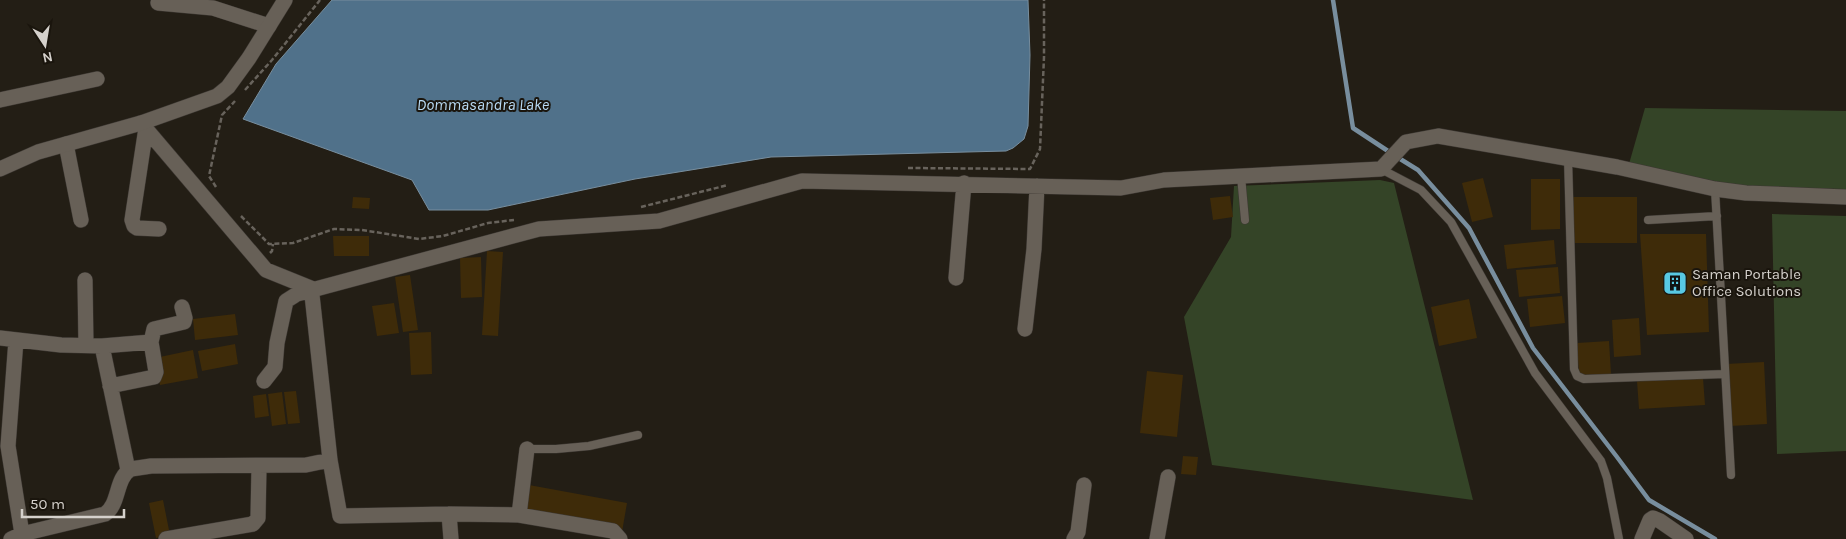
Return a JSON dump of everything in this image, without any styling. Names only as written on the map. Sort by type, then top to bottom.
[{"type":"street","points":[[0,169],[38,152],[143,125],[217,96],[228,87],[285,0]]},
{"type":"street","points":[[158,3],[213,8],[269,26]]},
{"type":"street","points":[[0,100],[98,79]]},
{"type":"street","points":[[143,125],[132,220],[137,228],[159,229]]},
{"type":"street","points":[[143,125],[266,270],[313,289]]},
{"type":"street","points":[[264,381],[275,367],[277,343],[286,301],[297,294],[539,229],[659,221],[802,180],[1121,188],[1164,180],[1381,169],[1406,142],[1438,136],[1617,167],[1716,189],[1746,193],[1846,197]]},
{"type":"street","points":[[66,144],[82,220]]},
{"type":"street","points":[[956,278],[964,184]]},
{"type":"street","points":[[1025,329],[1034,249],[1037,186]]},
{"type":"street","points":[[86,280],[86,346]]},
{"type":"street","points":[[313,289],[312,295],[330,460],[340,516],[519,515],[614,531],[620,539]]},
{"type":"street","points":[[110,386],[154,377],[156,372],[151,342],[154,330],[184,322],[185,318],[182,307]]},
{"type":"street","points":[[0,338],[86,346],[151,342]]},
{"type":"street","points":[[16,340],[8,446],[17,536],[105,514],[114,506],[123,478],[128,470],[102,346]]},
{"type":"street","points":[[519,515],[527,449]]},
{"type":"street","points":[[128,470],[151,466],[259,467],[306,465],[330,460]]},
{"type":"street","points":[[166,539],[257,522],[259,467]]},
{"type":"street","points":[[1158,539],[1168,477]]},
{"type":"street","points":[[1074,539],[1078,532],[1084,485]]},
{"type":"street","points":[[449,514],[451,539]]},
{"type":"street","points":[[1642,539],[1652,518],[1660,521],[1686,539]]},
{"type":"lane","points":[[1568,158],[1574,369],[1577,376],[1584,379],[1725,374]]},
{"type":"lane","points":[[1381,169],[1421,190],[1451,222],[1535,373],[1601,461],[1607,478],[1619,539]]},
{"type":"lane","points":[[1241,176],[1245,220]]},
{"type":"lane","points":[[1716,189],[1731,475]]},
{"type":"lane","points":[[1648,220],[1717,216]]},
{"type":"lane","points":[[527,449],[589,446],[638,435]]},
{"type":"path","points":[[219,192],[209,176],[222,115],[272,60],[320,0]]},
{"type":"path","points":[[902,168],[1030,169],[1040,149],[1044,0]]},
{"type":"path","points":[[640,207],[736,184]]},
{"type":"path","points":[[236,212],[269,244],[293,243],[334,230],[362,230],[419,239],[442,236],[488,223],[515,220]]},
{"type":"green space","points":[[1645,108],[1846,111],[1846,189],[1749,188],[1629,164]]},
{"type":"green space","points":[[1380,180],[1394,183],[1473,500],[1212,465],[1184,317],[1231,237],[1234,186]]},
{"type":"green space","points":[[1772,214],[1846,216],[1846,451],[1777,454]]},
{"type":"water","name":"Dommasandra Lake","points":[[332,0],[1028,0],[1030,55],[1028,126],[1024,139],[1006,151],[771,157],[635,179],[488,210],[429,210],[412,180],[243,119],[276,64]]},
{"type":"building","points":[[1483,178],[1493,217],[1472,222],[1462,183]]},
{"type":"building","points":[[1531,179],[1560,179],[1560,229],[1531,230]]},
{"type":"building","points":[[1230,196],[1233,217],[1213,220],[1210,198]]},
{"type":"building","points":[[353,197],[370,198],[369,209],[352,208]]},
{"type":"building","points":[[1573,197],[1637,197],[1637,243],[1573,243]]},
{"type":"building","name":"Saman Portable Office Solutions","points":[[1640,234],[1706,234],[1709,332],[1647,335]]},
{"type":"building","points":[[333,236],[369,236],[369,256],[334,256]]},
{"type":"building","points":[[1554,240],[1556,264],[1507,269],[1504,245]]},
{"type":"building","points":[[487,251],[503,252],[498,336],[482,335]]},
{"type":"building","points":[[481,257],[482,297],[461,298],[460,258]]},
{"type":"building","points":[[1558,267],[1560,293],[1519,297],[1516,270]]},
{"type":"building","points":[[410,275],[418,330],[403,332],[395,277]]},
{"type":"building","points":[[1562,296],[1565,323],[1530,327],[1527,299]]},
{"type":"building","points":[[1469,299],[1477,338],[1439,346],[1431,307]]},
{"type":"building","points":[[394,303],[399,333],[377,336],[372,306]]},
{"type":"building","points":[[235,314],[238,335],[195,340],[193,319]]},
{"type":"building","points":[[1639,318],[1641,355],[1614,357],[1612,320]]},
{"type":"building","points":[[431,332],[432,374],[411,375],[409,333]]},
{"type":"building","points":[[1609,341],[1611,374],[1579,376],[1577,343]]},
{"type":"building","points":[[235,344],[238,364],[202,371],[198,351]]},
{"type":"building","points":[[193,350],[198,378],[160,385],[155,358]]},
{"type":"building","points":[[1764,362],[1767,424],[1730,426],[1726,364]]},
{"type":"building","points":[[1147,371],[1183,375],[1177,437],[1140,433]]},
{"type":"building","points":[[1703,378],[1705,405],[1639,409],[1637,381]]},
{"type":"building","points":[[296,391],[300,423],[288,424],[284,392]]},
{"type":"building","points":[[282,392],[286,424],[272,426],[268,394]]},
{"type":"building","points":[[266,394],[269,416],[255,418],[253,396]]},
{"type":"building","points":[[1183,456],[1198,457],[1196,475],[1181,474]]},
{"type":"building","points":[[529,485],[627,503],[622,532],[524,515]]},
{"type":"building","points":[[163,500],[170,535],[156,538],[149,503]]},
{"type":"waterway","points":[[1333,0],[1353,128],[1391,153]]},
{"type":"waterway","points":[[1397,157],[1418,170],[1469,228],[1533,348],[1649,500],[1715,539]]},
{"type":"place","name":"Saman Portable Office Solutions","points":[[1675,283]]}]
